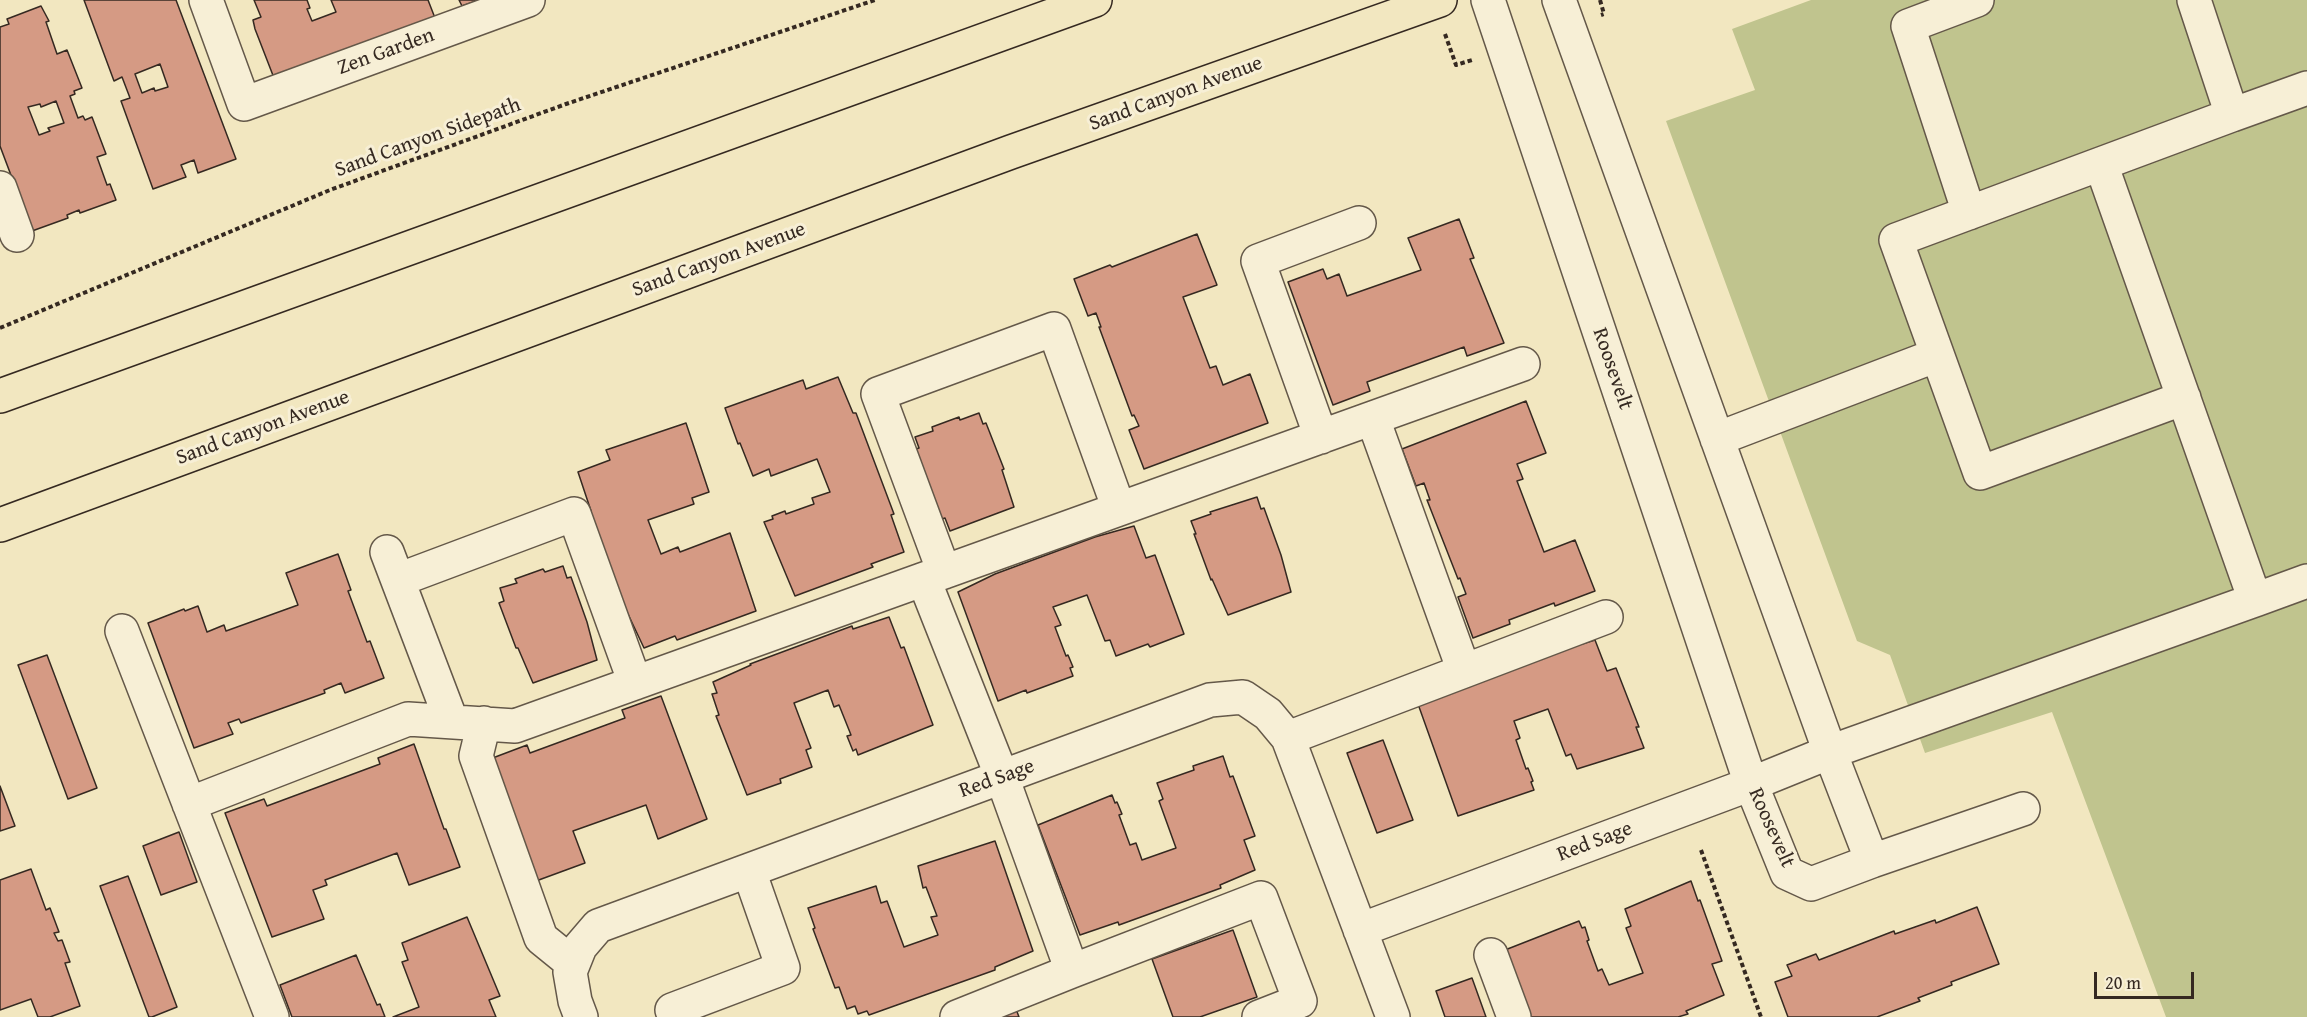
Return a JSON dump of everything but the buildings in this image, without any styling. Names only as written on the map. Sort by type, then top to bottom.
[{"type":"main road","points":[[0,396],[1095,0]]},
{"type":"main road","name":"Sand Canyon Avenue","points":[[0,525],[1011,152],[1440,0]]},
{"type":"street","name":"Zen Garden","points":[[206,0],[244,104],[528,0]]},
{"type":"street","name":"Roosevelt","points":[[1488,0],[1751,784],[1787,873],[1811,884],[2023,809]]},
{"type":"street","points":[[1559,0],[1830,752],[1872,861]]},
{"type":"street","points":[[1969,213],[1908,26],[1977,0]]},
{"type":"street","points":[[2194,0],[2232,115]]},
{"type":"street","points":[[2184,398],[1980,473],[1896,240],[2307,88]]},
{"type":"street","points":[[2101,164],[2255,600]]},
{"type":"street","points":[[0,188],[17,235]]},
{"type":"street","points":[[1321,437],[1258,261],[1359,223]]},
{"type":"street","points":[[1072,970],[1002,777],[934,576],[879,394],[1054,329],[1119,509]]},
{"type":"street","points":[[1717,439],[1938,355]]},
{"type":"street","points":[[189,804],[408,719],[451,720],[515,726],[1523,364]]},
{"type":"street","points":[[1373,419],[1464,671]]},
{"type":"street","points":[[451,720],[392,566],[574,514],[635,683]]},
{"type":"street","name":"Red Sage","points":[[1359,930],[1751,784],[1830,752],[2307,581]]},
{"type":"street","points":[[1288,738],[1606,617]]},
{"type":"street","points":[[122,632],[272,1017]]},
{"type":"street","name":"Red Sage","points":[[581,1017],[575,1001],[570,972],[580,946],[598,926],[1210,699],[1243,697],[1268,714],[1288,738],[1393,1017]]},
{"type":"street","points":[[484,723],[476,756],[541,938],[573,964]]},
{"type":"street","points":[[672,1010],[783,968],[748,871]]},
{"type":"street","points":[[957,1017],[1072,970],[1262,898],[1300,1001],[1259,1017]]},
{"type":"street","points":[[1491,955],[1514,1017]]},
{"type":"path","name":"Sand Canyon Sidepath","points":[[0,328],[330,190],[566,104],[875,0]]},
{"type":"path","points":[[1701,850],[1761,1017]]},
{"type":"green space","points":[[1811,0],[2307,0],[2307,1017],[2166,1017],[2052,712],[1925,753],[1890,655],[1857,641],[1666,121],[1755,90],[1732,29]]}]
